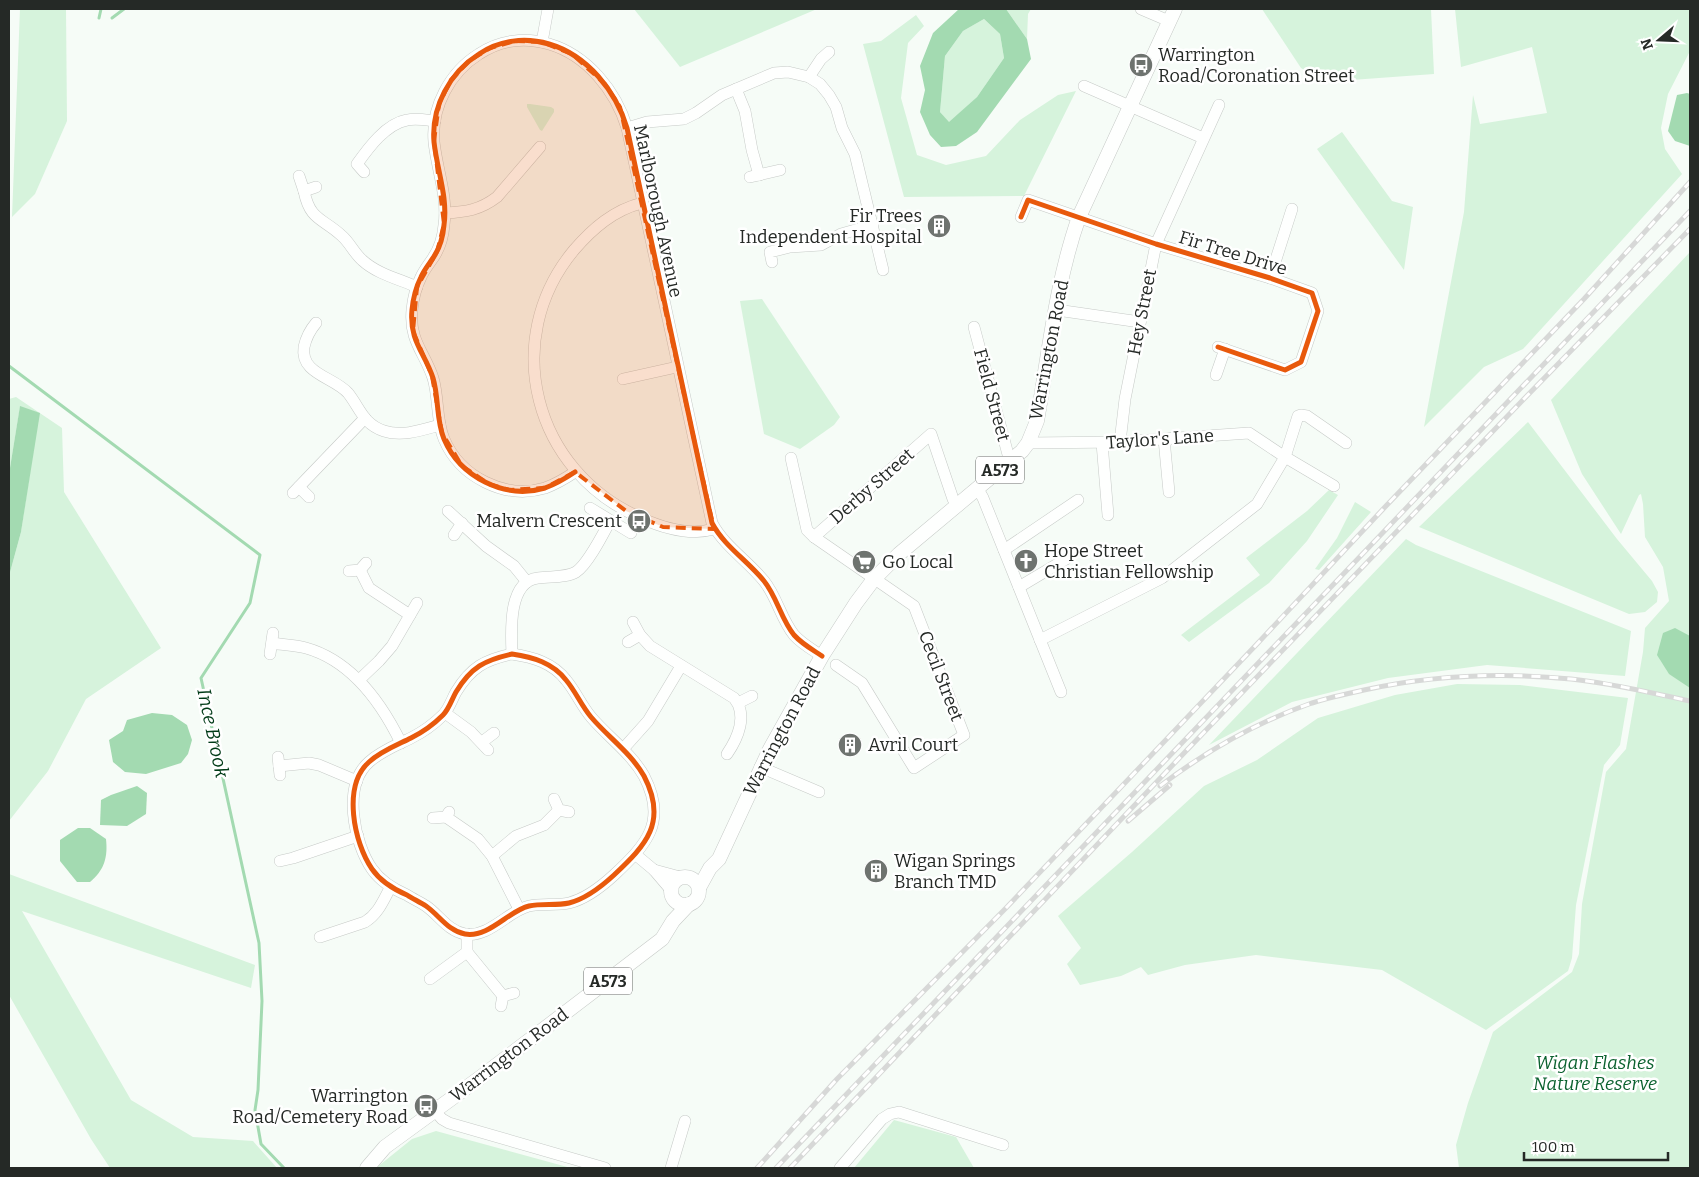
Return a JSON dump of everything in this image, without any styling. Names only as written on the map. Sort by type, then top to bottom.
[{"type":"main road","name":"Warrington Road","points":[[699,888],[710,868],[719,859],[760,767],[844,619],[874,579],[899,554],[1010,462],[1028,443],[1037,421],[1056,310],[1071,240],[1079,218],[1172,15]]},
{"type":"main road","points":[[673,921],[673,882],[710,868]]},
{"type":"main road","points":[[684,877],[696,881],[699,888]]},
{"type":"main road","name":"A573","points":[[689,904],[698,896],[699,888]]},
{"type":"main road","points":[[672,894],[680,904],[689,904]]},
{"type":"main road","name":"Warrington Road","points":[[366,1168],[385,1147],[481,1077],[662,939],[673,921],[689,904]]},
{"type":"street","points":[[542,42],[548,9]]},
{"type":"street","points":[[1141,9],[1172,15]]},
{"type":"street","name":"Marlborough Avenue","points":[[575,472],[553,485],[537,490],[509,490],[489,484],[471,474],[449,449],[440,425],[432,376],[418,348],[413,331],[412,310],[417,287],[437,252],[445,213],[434,141],[435,121],[439,104],[457,73],[476,56],[490,48],[507,42],[523,40],[542,42],[572,54],[605,84],[620,107],[627,128],[709,517],[714,529],[748,562],[765,582],[795,636],[822,656]]},
{"type":"street","points":[[809,77],[821,59],[829,52]]},
{"type":"street","points":[[627,128],[655,120],[684,119],[722,95],[774,73],[788,72],[809,77],[825,90],[836,107],[842,128],[855,154],[883,270]]},
{"type":"street","points":[[1084,86],[1204,138]]},
{"type":"street","points":[[736,88],[745,112],[754,176],[780,170]]},
{"type":"street","name":"Hey Street","points":[[1120,442],[1125,399],[1156,244],[1219,105]]},
{"type":"street","points":[[348,172],[361,168],[376,142],[393,125],[408,120],[435,121]]},
{"type":"street","points":[[445,213],[474,211],[489,203],[497,197],[533,151]]},
{"type":"street","points":[[299,176],[306,202],[314,215],[342,236],[362,260],[378,272],[417,287]]},
{"type":"street","points":[[304,191],[316,187]]},
{"type":"street","name":"Fir Tree Drive","points":[[1021,217],[1028,200],[1156,244],[1270,278],[1312,293],[1318,311],[1301,362],[1285,370],[1222,348],[1216,375]]},
{"type":"street","points":[[642,204],[621,210],[602,223],[589,234],[558,271],[547,294],[536,334],[533,362],[538,395],[556,442],[575,472],[605,499],[651,523],[663,527],[685,531],[708,531],[714,529]]},
{"type":"street","points":[[1270,278],[1292,209]]},
{"type":"street","points":[[770,252],[790,247],[821,244],[841,234],[873,225]]},
{"type":"street","points":[[1056,310],[1140,322]]},
{"type":"street","points":[[317,323],[309,331],[304,344],[306,362],[314,372],[334,381],[342,387],[365,418],[378,428],[394,433],[411,432],[440,425]]},
{"type":"street","name":"Field Street","points":[[974,327],[1010,462]]},
{"type":"street","points":[[623,379],[677,367]]},
{"type":"street","points":[[1040,640],[1162,578],[1257,504],[1285,457],[1298,416],[1301,414],[1307,416],[1346,443]]},
{"type":"street","points":[[309,497],[296,490],[365,418]]},
{"type":"street","name":"Taylor's Lane","points":[[1028,443],[1102,443],[1249,433],[1334,486]]},
{"type":"street","name":"Derby Street","points":[[814,537],[931,434],[958,506]]},
{"type":"street","points":[[1164,439],[1169,492]]},
{"type":"street","points":[[1102,443],[1108,515]]},
{"type":"street","points":[[791,458],[808,530],[814,537],[874,579]]},
{"type":"street","points":[[978,489],[1061,692]]},
{"type":"street","points":[[1004,550],[1078,500]]},
{"type":"street","points":[[590,508],[630,533]]},
{"type":"street","points":[[448,511],[486,546],[514,566],[527,582]]},
{"type":"street","points":[[512,654],[510,627],[512,611],[520,591],[527,582],[537,578],[568,575],[576,572],[584,564],[610,521]]},
{"type":"street","points":[[454,535],[462,523]]},
{"type":"street","points":[[1019,588],[1066,559]]},
{"type":"street","points":[[358,568],[369,588],[410,615]]},
{"type":"street","name":"Cecil Street","points":[[839,671],[862,683],[914,768],[964,735],[914,606],[874,579]]},
{"type":"street","points":[[359,680],[379,662],[392,646],[417,603]]},
{"type":"street","points":[[633,622],[640,635],[650,646],[734,698],[738,703],[740,720],[739,744],[727,754]]},
{"type":"street","points":[[628,642],[640,635]]},
{"type":"street","points":[[272,644],[304,648],[330,657],[342,664],[359,680],[384,710],[401,743]]},
{"type":"street","points":[[512,654],[540,660],[560,673],[567,680],[585,709],[598,725],[623,749],[643,774],[650,789],[654,816],[652,828],[636,855],[602,886],[579,899],[559,905],[530,906],[519,910],[488,929],[467,934],[449,927],[427,906],[390,888],[381,880],[362,850],[352,807],[356,781],[368,762],[426,730],[445,713],[472,670],[482,663],[498,657],[512,654]]},
{"type":"street","points":[[623,749],[648,721],[681,666]]},
{"type":"street","points":[[738,703],[752,696]]},
{"type":"street","points":[[445,713],[471,732],[485,746],[494,733]]},
{"type":"street","points":[[279,766],[309,763],[319,765],[356,781]]},
{"type":"street","points":[[760,767],[819,792]]},
{"type":"street","points":[[492,856],[516,836],[544,825],[560,807]]},
{"type":"street","points":[[433,818],[448,814],[478,839],[492,856],[519,910]]},
{"type":"street","points":[[280,860],[294,863],[358,836]]},
{"type":"street","points":[[636,855],[654,870],[672,894]]},
{"type":"street","points":[[654,870],[684,877]]},
{"type":"street","points":[[320,937],[334,937],[372,918],[390,888]]},
{"type":"street","points":[[467,934],[467,952],[506,998]]},
{"type":"street","points":[[430,979],[467,952]]},
{"type":"street","points":[[435,1111],[442,1119],[449,1123],[605,1168]]},
{"type":"street","points":[[840,1168],[882,1119],[890,1114],[899,1112],[1003,1145]]},
{"type":"street","points":[[671,1168],[685,1121]]},
{"type":"highlighted area","points":[[515,41],[542,42],[572,54],[605,84],[620,107],[714,529],[663,527],[626,511],[575,472],[545,488],[509,490],[489,484],[462,466],[442,433],[432,376],[413,331],[417,287],[437,252],[444,224],[434,141],[439,104],[451,80],[469,61],[490,48]]},
{"type":"green space","points":[[20,9],[66,9],[67,121],[35,194],[12,217]]},
{"type":"green space","points":[[634,9],[817,9],[680,67]]},
{"type":"green space","points":[[1006,9],[1031,9],[1028,14],[1027,39]]},
{"type":"green space","points":[[1262,9],[1431,9],[1434,74],[1324,82],[1301,68]]},
{"type":"green space","points":[[1455,9],[1690,9],[1690,51],[1668,94],[1661,128],[1665,149],[1682,174],[1523,349],[1484,367],[1424,427],[1464,212],[1473,95],[1480,124],[1547,113],[1532,47],[1461,67]]},
{"type":"green space","points":[[916,15],[924,26],[908,43],[901,98],[917,155],[946,165],[986,156],[1020,120],[1058,95],[1076,91],[1024,196],[904,197],[863,44],[881,41]]},
{"type":"green space","points":[[984,19],[1000,34],[1004,58],[977,97],[949,123],[940,112],[945,56],[963,31]]},
{"type":"green space","points":[[527,104],[554,109],[554,112],[542,131]]},
{"type":"green space","points":[[1342,132],[1392,201],[1413,207],[1404,270],[1317,149]]},
{"type":"green space","name":"Wigan Flashes Nature Reserve","points":[[1690,252],[1690,1168],[1459,1168],[1456,1145],[1468,1103],[1493,1032],[1572,972],[1579,954],[1582,904],[1606,772],[1626,749],[1643,652],[1645,628],[1669,601],[1663,567],[1645,537],[1641,494],[1621,534],[1582,474],[1551,400]]},
{"type":"green space","points":[[762,299],[840,417],[834,425],[800,449],[764,434],[740,301]]},
{"type":"green space","points":[[16,397],[62,428],[64,492],[161,648],[86,699],[48,771],[9,821],[9,576],[21,532],[39,413],[20,407],[9,474],[9,399]]},
{"type":"green space","points":[[1528,422],[1617,539],[1652,581],[1658,592],[1657,602],[1645,612],[1629,614],[1419,527]]},
{"type":"green space","points":[[1329,490],[1338,495],[1307,541],[1269,583],[1189,642],[1181,635],[1260,575],[1246,558],[1307,511]]},
{"type":"green space","points":[[1355,502],[1371,512],[1319,570],[1315,569],[1337,538]]},
{"type":"green space","points":[[1406,539],[1416,545],[1631,631],[1625,676],[1487,665],[1388,678],[1292,702],[1209,745]]},
{"type":"green space","points":[[1457,684],[1520,685],[1628,698],[1620,745],[1604,765],[1576,905],[1572,958],[1568,971],[1486,1030],[1382,970],[1256,955],[1185,965],[1148,975],[1141,967],[1121,976],[1080,985],[1067,964],[1081,948],[1058,916],[1204,786],[1257,760],[1318,718],[1395,695]]},
{"type":"green space","points":[[9,874],[255,965],[251,988],[22,911],[131,1100],[193,1137],[253,1141],[277,1168],[110,1168],[91,1139],[9,995]]},
{"type":"green space","points":[[894,1120],[956,1137],[974,1168],[854,1168]]},
{"type":"green space","points":[[436,1131],[571,1168],[376,1168],[412,1139]]},
{"type":"shaded area","points":[[959,9],[1006,9],[1027,39],[1031,59],[977,132],[956,146],[941,147],[930,135],[920,112],[925,90],[920,66],[933,33]],"holes":[[[984,19],[1000,34],[1004,58],[977,97],[949,122],[940,112],[945,56],[963,31]]]},
{"type":"shaded area","points":[[1690,94],[1690,146],[1675,141],[1668,131],[1677,95]]},
{"type":"shaded area","points":[[20,406],[40,413],[21,532],[9,576],[9,474]]},
{"type":"shaded area","points":[[1675,628],[1690,636],[1690,688],[1669,674],[1657,655],[1663,633]]},
{"type":"shaded area","points":[[152,713],[172,715],[187,725],[192,740],[188,754],[181,763],[146,774],[125,772],[113,762],[109,740],[123,731],[127,720]]},
{"type":"shaded area","points":[[137,786],[147,793],[146,814],[127,826],[100,825],[101,800]]},
{"type":"shaded area","points":[[78,828],[90,828],[106,839],[106,858],[99,873],[90,882],[77,882],[60,861],[60,840]]},
{"type":"waterway","points":[[99,18],[101,9]]},
{"type":"waterway","points":[[112,18],[124,9]]},
{"type":"waterway","name":"Ince Brook","points":[[9,366],[260,555],[250,603],[201,678],[259,943],[262,1001],[258,1090],[255,1110],[261,1144],[284,1168]]},
{"type":"railway","points":[[757,1168],[837,1079],[1006,908],[1584,299],[1690,182]]},
{"type":"railway","points":[[776,1168],[1690,211]]},
{"type":"railway","points":[[790,1168],[1186,751],[1690,229]]},
{"type":"railway","points":[[1160,786],[1231,739],[1269,720],[1322,700],[1390,685],[1467,676],[1545,677],[1601,683],[1690,701]]},
{"type":"railway","points":[[1128,821],[1170,785]]},
{"type":"cycle path","points":[[575,472],[545,488],[530,491],[500,488],[472,474],[451,453],[441,432],[433,378],[415,339],[413,330],[412,310],[416,289],[438,250],[444,229],[445,204],[434,142],[434,129],[439,104],[444,92],[459,70],[487,49],[513,41],[540,42],[563,49],[576,57],[598,76],[616,101],[627,128],[712,523],[723,539],[764,581],[794,635],[822,656]]},
{"type":"cycle path","points":[[1021,217],[1028,200],[1156,244],[1270,278],[1312,293],[1318,311],[1301,362],[1285,370],[1218,347]]},
{"type":"cycle path","points":[[512,654],[542,662],[561,674],[591,717],[639,768],[651,792],[654,807],[653,820],[650,832],[636,853],[609,879],[587,896],[569,903],[529,906],[482,932],[465,934],[454,930],[426,906],[379,878],[372,869],[360,845],[356,830],[353,800],[361,772],[369,762],[389,748],[411,738],[432,725],[447,710],[467,676],[479,666],[512,654]]},
{"type":"place","name":"Warrington Road/Coronation Street","points":[[1141,65]]},
{"type":"place","name":"Fir Trees Independent Hospital","points":[[939,226]]},
{"type":"place","name":"Malvern Crescent","points":[[639,521]]},
{"type":"place","name":"Hope Street Christian Fellowship","points":[[1026,561]]},
{"type":"place","name":"Go Local","points":[[864,562]]},
{"type":"place","name":"Avril Court","points":[[850,745]]},
{"type":"place","name":"Wigan Springs Branch TMD","points":[[876,871]]},
{"type":"place","name":"Warrington Road/Cemetery Road","points":[[426,1106]]}]
